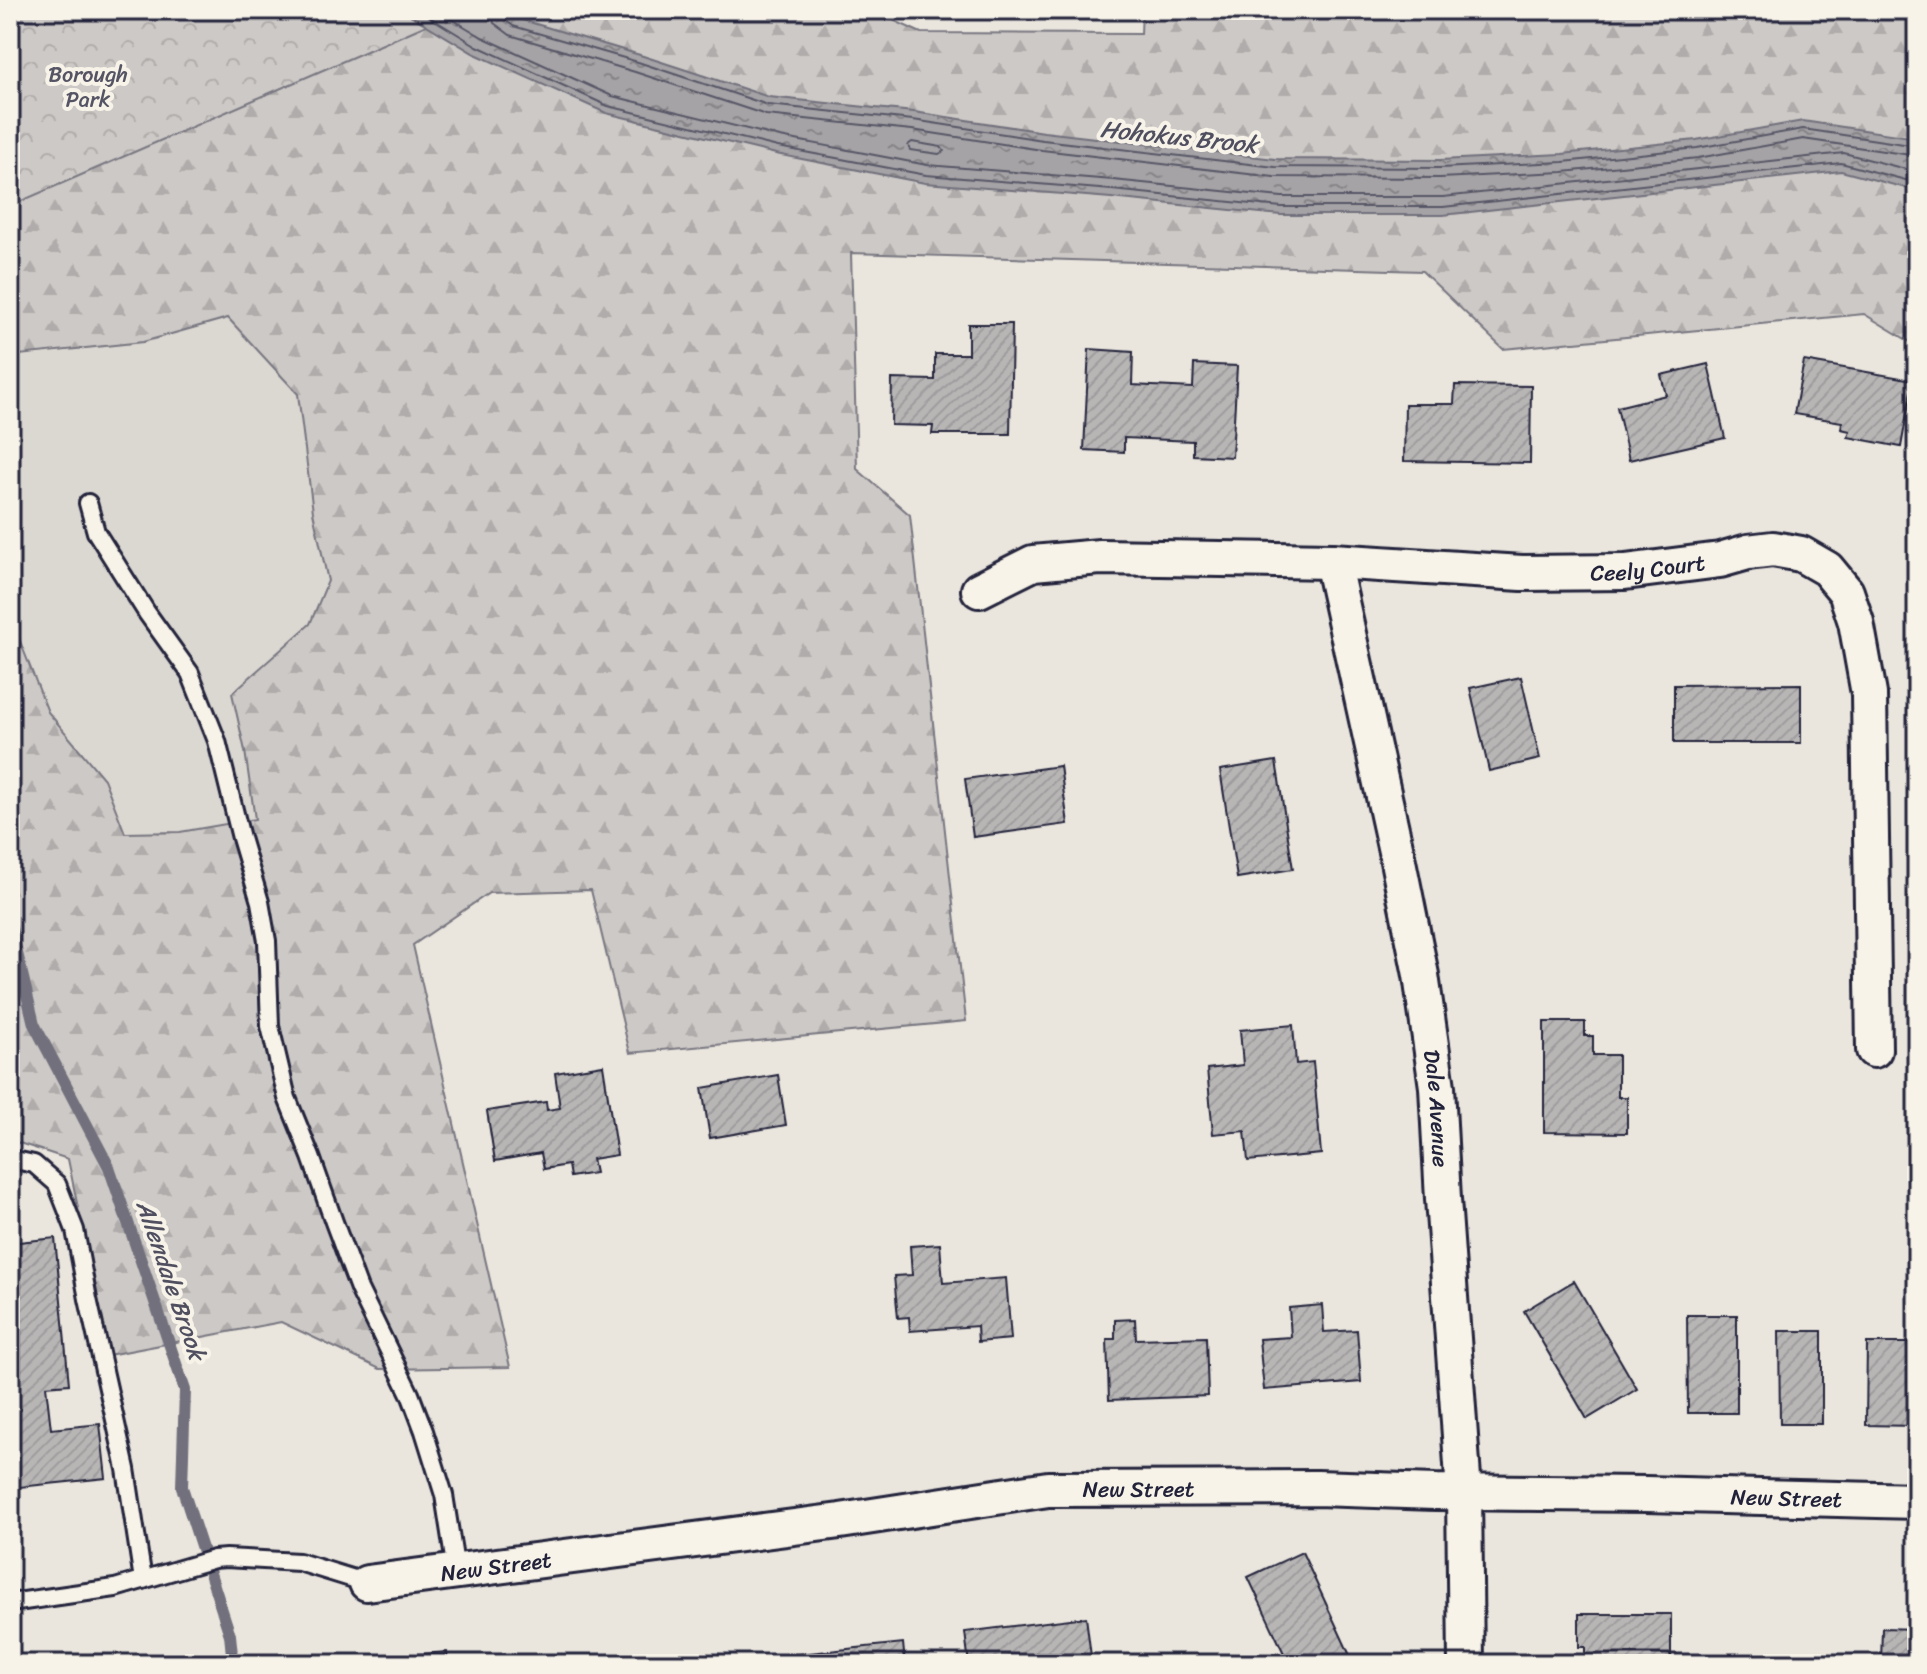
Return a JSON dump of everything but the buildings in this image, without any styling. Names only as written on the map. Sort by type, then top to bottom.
[{"type":"street","name":"Ceely Court","points":[[979,590],[1033,563],[1100,557],[1332,561],[1522,573],[1625,572],[1720,560],[1773,549],[1801,554],[1827,569],[1846,592],[1856,622],[1869,694],[1874,1050]]},
{"type":"street","name":"Dale Avenue","points":[[1332,561],[1421,975],[1437,1087],[1464,1492],[1466,1664]]},
{"type":"street","name":"New Street","points":[[367,1583],[840,1521],[1048,1489],[1317,1488],[1917,1501]]},
{"type":"lane","points":[[88,503],[96,532],[147,613],[190,673],[217,741],[260,902],[267,941],[270,1026],[287,1098],[359,1289],[410,1394],[424,1431],[444,1495],[456,1571]]},
{"type":"lane","points":[[10,1159],[34,1164],[57,1184],[75,1230],[126,1469],[143,1580]]},
{"type":"lane","points":[[10,1603],[115,1588],[214,1559],[299,1562],[367,1583]]},
{"type":"shaded area","points":[[228,318],[298,394],[313,512],[328,581],[310,624],[232,693],[255,819],[180,832],[125,834],[104,779],[48,712],[10,616],[10,356],[143,342]]},
{"type":"green space","points":[[10,10],[871,10],[921,33],[1141,34],[1142,10],[1917,10],[1917,346],[1864,314],[1503,349],[1422,271],[851,253],[857,469],[910,515],[966,1021],[630,1053],[591,890],[489,893],[413,945],[510,1367],[380,1369],[281,1322],[108,1355],[68,1159],[10,1140],[10,616],[48,712],[104,779],[125,833],[180,832],[255,819],[232,693],[310,624],[328,581],[313,512],[298,394],[228,318],[143,342],[10,356]]},
{"type":"green space","name":"Borough Park","points":[[10,10],[461,10],[10,206]]},
{"type":"water","points":[[402,10],[505,10],[516,18],[769,97],[914,112],[1044,132],[1275,159],[1440,160],[1562,154],[1696,140],[1803,121],[1917,138],[1917,191],[1841,171],[1443,215],[1281,215],[925,183],[776,154],[606,113],[473,53]]},
{"type":"waterway","name":"Allendale Brook","points":[[10,924],[34,1024],[109,1167],[185,1390],[182,1487],[230,1635],[233,1664]]},
{"type":"water label","name":"Hohokus Brook","points":[[1179,137]]}]
